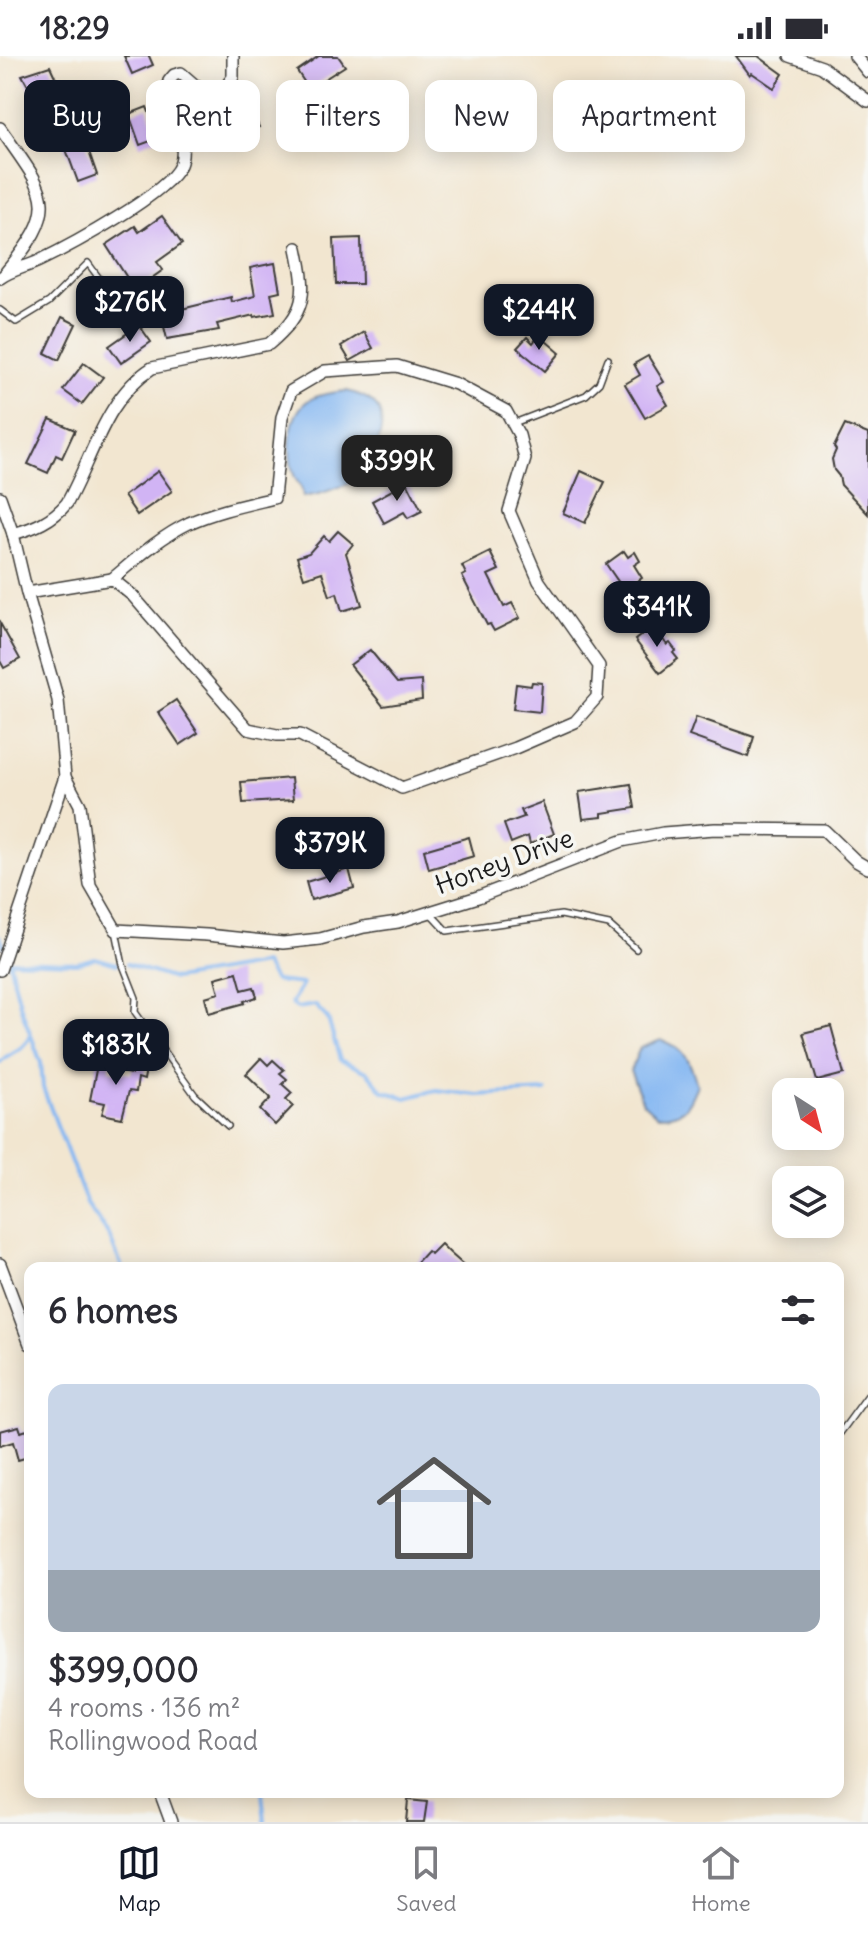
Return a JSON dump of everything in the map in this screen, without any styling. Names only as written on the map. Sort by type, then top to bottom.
[{"type":"street","points":[[2,277],[39,261],[110,222],[165,184],[180,165],[182,144],[169,81],[181,73],[204,93],[222,92],[233,77],[233,56]]},
{"type":"street","points":[[790,56],[822,67],[868,101]]},
{"type":"street","points":[[855,56],[868,72]]},
{"type":"street","points":[[0,128],[35,178],[42,209],[39,228],[2,277]]},
{"type":"street","points":[[13,534],[37,527],[60,512],[105,422],[136,378],[152,368],[260,347],[282,333],[300,308],[304,294],[297,248]]},
{"type":"street","points":[[27,593],[112,579],[148,549],[187,524],[225,510],[274,498],[282,417],[291,391],[325,371],[397,366],[456,384],[506,411],[519,435],[525,459],[509,511],[539,581],[599,666],[597,697],[575,722],[515,748],[402,788],[300,735],[277,735],[248,729],[133,596],[112,579]]},
{"type":"street","points":[[0,497],[58,700],[65,777],[80,805],[90,885],[116,930]]},
{"type":"street","points":[[2,965],[65,777]]},
{"type":"street","name":"Honey Drive","points":[[116,930],[283,943],[320,939],[398,922],[478,897],[622,841],[663,833],[715,829],[824,830],[856,861],[868,868]]},
{"type":"street","points":[[0,1264],[24,1328]]},
{"type":"street","points":[[162,1798],[171,1822]]},
{"type":"lane","points":[[0,310],[16,322],[49,302],[88,263],[112,296]]},
{"type":"lane","points":[[513,424],[586,395],[599,383],[608,359]]},
{"type":"lane","points":[[430,912],[447,931],[561,915],[609,925],[636,949]]},
{"type":"lane","points":[[116,930],[123,965],[136,998],[135,1012],[195,1095],[228,1126]]},
{"type":"lane","points":[[844,1428],[868,1395]]},
{"type":"water","points":[[347,391],[369,399],[380,412],[381,428],[376,450],[383,463],[375,475],[303,497],[290,457],[290,437],[295,418],[305,403],[314,397]]},
{"type":"water","points":[[661,1040],[686,1057],[697,1085],[683,1109],[657,1116],[643,1103],[630,1071],[640,1048]]},
{"type":"building","points":[[124,56],[149,56],[153,65],[132,74]]},
{"type":"building","points":[[319,56],[338,56],[345,66],[323,80],[303,80],[297,71]]},
{"type":"building","points":[[736,56],[758,56],[783,74],[774,88],[752,73],[750,75]]},
{"type":"building","points":[[50,66],[57,80],[25,80],[22,75]]},
{"type":"building","points":[[146,107],[146,143],[140,145],[130,114]]},
{"type":"building","points":[[67,152],[89,152],[97,175],[78,182]]},
{"type":"building","points":[[162,216],[182,244],[157,262],[163,270],[135,290],[106,245],[135,226],[139,232]]},
{"type":"building","points":[[361,238],[362,284],[336,284],[334,239]]},
{"type":"building","points":[[275,263],[280,291],[271,293],[275,313],[217,324],[219,330],[167,339],[161,314],[231,297],[232,302],[255,296],[250,268]]},
{"type":"building","points":[[62,317],[76,324],[59,360],[45,353]]},
{"type":"building","points":[[139,325],[151,342],[121,363],[109,346]]},
{"type":"building","points":[[364,332],[373,348],[350,361],[341,346]]},
{"type":"building","points":[[539,335],[560,353],[545,371],[517,348],[527,337],[533,343]]},
{"type":"building","points":[[648,356],[664,382],[657,386],[668,405],[645,418],[625,384],[640,375],[634,364]]},
{"type":"building","points":[[84,363],[103,377],[82,404],[63,390]]},
{"type":"building","points":[[50,419],[75,430],[62,458],[56,455],[48,473],[28,464]]},
{"type":"building","points":[[845,425],[868,434],[868,514],[841,485],[834,470],[834,447]]},
{"type":"building","points":[[158,471],[172,491],[137,515],[124,496]]},
{"type":"building","points":[[581,471],[605,482],[585,523],[563,513]]},
{"type":"building","points":[[407,482],[422,511],[408,518],[404,512],[384,523],[372,501]]},
{"type":"building","points":[[338,531],[353,544],[346,553],[362,605],[342,611],[337,593],[330,596],[322,572],[304,578],[297,557],[309,553],[324,536],[329,541]]},
{"type":"building","points":[[624,551],[628,557],[635,552],[640,561],[634,565],[642,578],[624,590],[606,564]]},
{"type":"building","points":[[490,552],[499,570],[488,575],[504,607],[512,603],[520,618],[494,631],[490,624],[487,625],[462,576],[466,574],[462,566]]},
{"type":"building","points":[[0,623],[20,659],[4,668],[0,661]]},
{"type":"building","points":[[653,626],[667,645],[670,643],[678,659],[660,673],[635,640]]},
{"type":"building","points":[[370,650],[397,683],[421,681],[422,700],[383,706],[350,665]]},
{"type":"building","points":[[532,682],[542,683],[540,712],[513,709],[516,684],[531,686]]},
{"type":"building","points":[[176,700],[198,733],[180,745],[158,712]]},
{"type":"building","points":[[696,717],[754,737],[748,757],[689,736]]},
{"type":"building","points":[[291,778],[293,800],[243,803],[241,782]]},
{"type":"building","points":[[631,784],[635,808],[583,819],[579,792]]},
{"type":"building","points":[[542,802],[554,834],[530,844],[528,836],[511,843],[504,824],[524,817],[521,810]]},
{"type":"building","points":[[469,837],[474,856],[429,869],[424,850]]},
{"type":"building","points":[[349,869],[354,888],[311,900],[306,882]]},
{"type":"building","points":[[237,972],[242,990],[254,987],[257,997],[209,1013],[205,997],[219,993],[215,978]]},
{"type":"building","points":[[831,1026],[844,1074],[816,1078],[803,1033]]},
{"type":"building","points":[[261,1058],[268,1065],[273,1060],[284,1070],[280,1073],[287,1079],[282,1084],[292,1093],[286,1099],[293,1106],[275,1125],[260,1110],[271,1098],[246,1074]]},
{"type":"building","points":[[98,1060],[111,1063],[109,1070],[131,1074],[134,1060],[147,1063],[144,1080],[138,1078],[136,1092],[129,1091],[122,1118],[102,1114],[105,1103],[90,1100]]},
{"type":"building","points":[[441,1244],[460,1262],[417,1262],[427,1251],[431,1254]]},
{"type":"building","points":[[19,1426],[21,1432],[24,1431],[24,1458],[18,1460],[13,1442],[0,1446],[0,1431]]},
{"type":"building","points":[[408,1800],[427,1802],[424,1822],[406,1822]]},
{"type":"waterway","points":[[0,936],[5,948]]},
{"type":"waterway","points":[[8,957],[21,1008],[41,1063],[43,1088],[87,1204],[109,1235],[120,1262]]},
{"type":"waterway","points":[[9,961],[77,963],[95,958],[117,964]]},
{"type":"waterway","points":[[127,964],[174,979],[264,964],[275,981],[303,984],[291,1003],[297,1008],[315,1005],[328,1019],[340,1060],[367,1072],[383,1091],[406,1098],[436,1090],[477,1095],[546,1091]]},
{"type":"waterway","points":[[0,1062],[31,1035]]},
{"type":"waterway","points":[[263,1798],[265,1822]]}]
